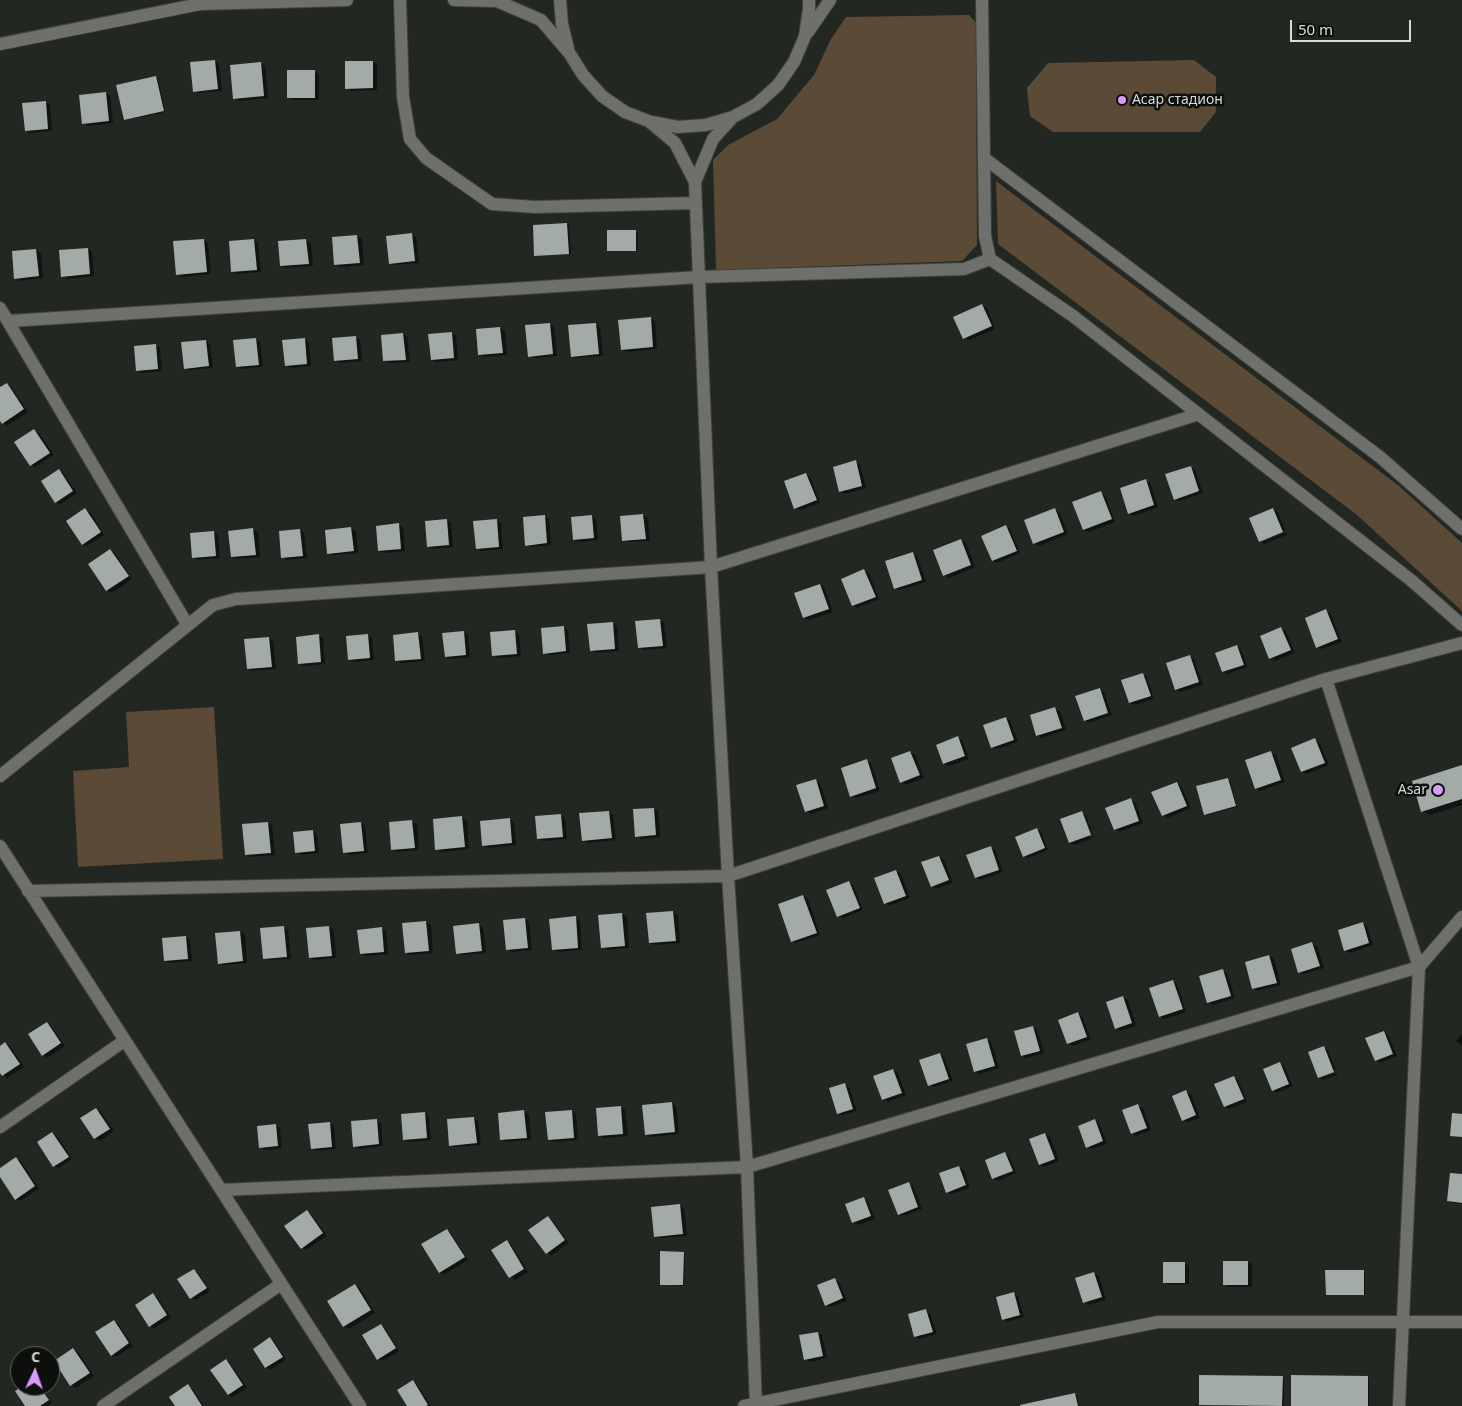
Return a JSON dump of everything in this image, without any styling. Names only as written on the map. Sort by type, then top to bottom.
[{"type":"street","points":[[0,44],[200,4],[347,0]]},
{"type":"street","points":[[400,0],[403,97],[410,139],[426,158],[492,204],[535,207],[696,202]]},
{"type":"street","points":[[454,0],[499,1],[541,20],[570,54],[583,75],[602,96],[625,112],[651,122],[678,127],[706,125],[733,117],[757,104],[778,85],[794,62],[805,36],[830,0]]},
{"type":"street","points":[[560,0],[562,24],[570,54]]},
{"type":"street","points":[[805,36],[809,0]]},
{"type":"street","points":[[982,0],[985,236],[990,258],[1073,316],[1412,581],[1462,625]]},
{"type":"street","points":[[695,182],[713,139],[733,117]]},
{"type":"street","points":[[651,122],[675,143],[695,182],[711,567],[728,876],[747,1168],[752,1405],[1158,1322],[1462,1322]]},
{"type":"street","points":[[984,158],[1380,456],[1462,529]]},
{"type":"street","points":[[8,321],[700,277],[964,268],[990,258]]},
{"type":"street","points":[[0,308],[188,624]]},
{"type":"street","points":[[0,776],[212,605],[236,599],[711,567],[1199,414]]},
{"type":"street","points":[[28,891],[728,876],[1326,679],[1462,643]]},
{"type":"street","points":[[1326,679],[1419,968],[1399,1406]]},
{"type":"street","points":[[0,846],[360,1406]]},
{"type":"street","points":[[221,1190],[747,1168],[1419,968],[1462,917]]},
{"type":"street","points":[[0,1128],[124,1041]]},
{"type":"street","points":[[103,1406],[281,1284]]},
{"type":"shaded area","points":[[969,15],[976,23],[977,245],[962,261],[716,270],[713,160],[728,145],[777,119],[814,75],[831,39],[846,17]]},
{"type":"shaded area","name":"Асар стадион","points":[[1194,60],[1216,77],[1216,112],[1200,132],[1053,132],[1030,116],[1027,88],[1048,63]]},
{"type":"shaded area","points":[[996,181],[1399,486],[1462,543],[1462,611],[1357,515],[998,244]]},
{"type":"shaded area","points":[[214,707],[223,859],[78,867],[73,771],[129,767],[126,712]]},
{"type":"building","points":[[215,60],[218,89],[193,92],[190,62]]},
{"type":"building","points":[[345,61],[373,61],[373,88],[345,89]]},
{"type":"building","points":[[261,62],[264,96],[233,99],[230,65]]},
{"type":"building","points":[[287,70],[315,70],[315,98],[287,98]]},
{"type":"building","points":[[156,76],[164,111],[124,120],[116,85]]},
{"type":"building","points":[[106,92],[109,121],[82,124],[79,95]]},
{"type":"building","points":[[46,101],[48,129],[25,131],[22,103]]},
{"type":"building","points":[[567,223],[569,254],[534,256],[533,225]]},
{"type":"building","points":[[607,230],[636,230],[636,251],[607,251]]},
{"type":"building","points":[[412,233],[415,261],[389,264],[386,236]]},
{"type":"building","points":[[357,235],[360,263],[334,265],[332,237]]},
{"type":"building","points":[[204,239],[207,272],[176,275],[173,241]]},
{"type":"building","points":[[254,239],[257,270],[231,272],[229,241]]},
{"type":"building","points":[[306,239],[309,264],[280,266],[278,241]]},
{"type":"building","points":[[88,248],[90,274],[61,277],[59,250]]},
{"type":"building","points":[[36,249],[39,276],[14,279],[12,251]]},
{"type":"building","points":[[982,304],[992,326],[963,339],[953,317]]},
{"type":"building","points":[[651,317],[653,347],[621,350],[618,320]]},
{"type":"building","points":[[550,323],[553,354],[528,357],[525,325]]},
{"type":"building","points":[[596,323],[599,354],[571,357],[568,325]]},
{"type":"building","points":[[500,327],[503,353],[478,355],[476,329]]},
{"type":"building","points":[[452,332],[454,358],[431,360],[428,334]]},
{"type":"building","points":[[403,333],[406,360],[383,361],[381,335]]},
{"type":"building","points":[[356,336],[358,359],[334,361],[332,338]]},
{"type":"building","points":[[256,338],[259,365],[236,367],[233,340]]},
{"type":"building","points":[[305,338],[307,364],[285,366],[282,340]]},
{"type":"building","points":[[206,340],[209,366],[184,369],[181,342]]},
{"type":"building","points":[[156,344],[158,369],[136,371],[134,346]]},
{"type":"building","points":[[7,383],[24,409],[2,424],[0,421],[0,387]]},
{"type":"building","points":[[34,429],[50,453],[30,466],[14,442]]},
{"type":"building","points":[[856,460],[862,486],[839,492],[833,467]]},
{"type":"building","points":[[1191,466],[1199,491],[1174,500],[1165,474]]},
{"type":"building","points":[[59,469],[73,491],[55,503],[41,481]]},
{"type":"building","points":[[806,473],[817,500],[794,509],[784,481]]},
{"type":"building","points":[[1146,479],[1154,505],[1128,514],[1120,488]]},
{"type":"building","points":[[1101,491],[1112,519],[1083,530],[1072,502]]},
{"type":"building","points":[[85,508],[101,532],[82,545],[66,521]]},
{"type":"building","points":[[1055,508],[1064,532],[1033,544],[1024,520]]},
{"type":"building","points":[[1273,508],[1283,532],[1259,542],[1249,518]]},
{"type":"building","points":[[643,514],[646,539],[622,541],[620,516]]},
{"type":"building","points":[[545,515],[547,543],[525,546],[523,517]]},
{"type":"building","points":[[592,515],[594,538],[573,540],[571,517]]},
{"type":"building","points":[[447,519],[449,545],[427,547],[425,521]]},
{"type":"building","points":[[497,519],[499,547],[476,549],[473,521]]},
{"type":"building","points":[[399,523],[401,549],[378,551],[376,526]]},
{"type":"building","points":[[1006,525],[1017,551],[992,561],[981,536]]},
{"type":"building","points":[[351,527],[354,551],[327,554],[325,530]]},
{"type":"building","points":[[253,528],[256,555],[231,557],[228,531]]},
{"type":"building","points":[[300,529],[303,556],[281,558],[279,531]]},
{"type":"building","points":[[214,531],[216,556],[192,558],[190,533]]},
{"type":"building","points":[[961,539],[971,565],[943,576],[933,550]]},
{"type":"building","points":[[110,549],[129,576],[106,591],[88,564]]},
{"type":"building","points":[[913,552],[922,580],[894,589],[885,561]]},
{"type":"building","points":[[864,569],[876,597],[852,606],[841,579]]},
{"type":"building","points":[[820,584],[829,609],[803,618],[794,593]]},
{"type":"building","points":[[1326,609],[1338,639],[1316,648],[1305,618]]},
{"type":"building","points":[[660,619],[663,646],[638,648],[635,621]]},
{"type":"building","points":[[613,622],[615,649],[590,651],[587,624]]},
{"type":"building","points":[[564,626],[566,651],[543,654],[541,628]]},
{"type":"building","points":[[1281,627],[1291,650],[1269,659],[1260,636]]},
{"type":"building","points":[[515,630],[517,654],[492,656],[490,632]]},
{"type":"building","points":[[464,631],[466,655],[445,657],[442,633]]},
{"type":"building","points":[[418,632],[421,659],[395,661],[393,635]]},
{"type":"building","points":[[319,634],[321,662],[298,664],[296,637]]},
{"type":"building","points":[[368,634],[370,658],[348,660],[346,636]]},
{"type":"building","points":[[269,637],[272,667],[247,669],[244,639]]},
{"type":"building","points":[[1237,645],[1244,665],[1222,672],[1215,653]]},
{"type":"building","points":[[1190,655],[1199,682],[1175,690],[1166,663]]},
{"type":"building","points":[[1143,673],[1151,696],[1129,703],[1121,680]]},
{"type":"building","points":[[1100,688],[1108,713],[1084,721],[1075,696]]},
{"type":"building","points":[[1055,707],[1062,728],[1036,736],[1030,715]]},
{"type":"building","points":[[1006,717],[1014,740],[991,748],[983,725]]},
{"type":"building","points":[[958,736],[965,756],[943,764],[936,745]]},
{"type":"building","points":[[1315,738],[1325,763],[1301,772],[1291,748]]},
{"type":"building","points":[[910,751],[920,775],[900,783],[891,758]]},
{"type":"building","points":[[1271,751],[1281,780],[1255,789],[1245,760]]},
{"type":"building","points":[[867,759],[876,788],[850,797],[841,768]]},
{"type":"building","name":"Asar","points":[[1462,765],[1462,799],[1421,812],[1412,781]]},
{"type":"building","points":[[1228,778],[1236,806],[1204,815],[1196,786]]},
{"type":"building","points":[[816,779],[824,806],[805,812],[796,785]]},
{"type":"building","points":[[1177,782],[1187,806],[1162,816],[1151,792]]},
{"type":"building","points":[[1131,798],[1139,821],[1114,830],[1105,808]]},
{"type":"building","points":[[654,808],[656,835],[635,837],[633,809]]},
{"type":"building","points":[[609,811],[612,838],[582,841],[579,813]]},
{"type":"building","points":[[1082,811],[1091,835],[1069,843],[1060,819]]},
{"type":"building","points":[[561,814],[563,837],[537,839],[535,816]]},
{"type":"building","points":[[462,816],[465,847],[435,850],[433,819]]},
{"type":"building","points":[[510,818],[512,843],[482,846],[480,821]]},
{"type":"building","points":[[412,820],[415,848],[391,850],[389,822]]},
{"type":"building","points":[[268,822],[271,853],[245,855],[242,824]]},
{"type":"building","points":[[361,822],[364,851],[343,853],[340,824]]},
{"type":"building","points":[[1037,828],[1045,848],[1023,857],[1015,837]]},
{"type":"building","points":[[313,830],[315,851],[295,853],[293,832]]},
{"type":"building","points":[[991,846],[999,870],[975,878],[966,855]]},
{"type":"building","points":[[939,856],[949,880],[931,887],[921,862]]},
{"type":"building","points":[[896,870],[906,896],[884,904],[874,878]]},
{"type":"building","points":[[849,881],[860,908],[837,917],[826,890]]},
{"type":"building","points":[[803,895],[817,933],[791,942],[778,904]]},
{"type":"building","points":[[673,911],[676,941],[649,943],[646,913]]},
{"type":"building","points":[[622,913],[625,946],[601,948],[598,915]]},
{"type":"building","points":[[576,916],[578,948],[552,950],[549,919]]},
{"type":"building","points":[[525,918],[528,948],[506,950],[503,920]]},
{"type":"building","points":[[426,921],[429,951],[405,953],[402,923]]},
{"type":"building","points":[[1363,922],[1369,943],[1344,951],[1338,930]]},
{"type":"building","points":[[479,923],[482,951],[456,954],[453,926]]},
{"type":"building","points":[[284,926],[287,957],[263,959],[260,928]]},
{"type":"building","points":[[329,926],[332,956],[309,958],[306,928]]},
{"type":"building","points":[[382,927],[384,952],[360,954],[357,930]]},
{"type":"building","points":[[240,931],[243,961],[218,964],[215,933]]},
{"type":"building","points":[[186,936],[188,959],[164,961],[162,938]]},
{"type":"building","points":[[1312,942],[1320,966],[1298,973],[1291,949]]},
{"type":"building","points":[[1269,955],[1277,983],[1252,989],[1245,962]]},
{"type":"building","points":[[1223,969],[1231,996],[1207,1003],[1199,976]]},
{"type":"building","points":[[1173,980],[1183,1009],[1159,1017],[1149,988]]},
{"type":"building","points":[[1123,996],[1132,1023],[1115,1029],[1106,1002]]},
{"type":"building","points":[[1078,1012],[1087,1037],[1067,1044],[1058,1020]]},
{"type":"building","points":[[47,1022],[61,1043],[42,1056],[28,1034]]},
{"type":"building","points":[[1033,1026],[1040,1051],[1021,1056],[1014,1031]]},
{"type":"building","points":[[1384,1031],[1393,1054],[1375,1061],[1365,1038]]},
{"type":"building","points":[[987,1038],[995,1066],[974,1072],[966,1044]]},
{"type":"building","points":[[5,1042],[20,1064],[2,1076],[0,1073],[0,1046]]},
{"type":"building","points":[[1324,1046],[1334,1072],[1318,1078],[1308,1052]]},
{"type":"building","points":[[940,1053],[949,1079],[928,1086],[919,1060]]},
{"type":"building","points":[[1280,1062],[1289,1084],[1272,1091],[1263,1069]]},
{"type":"building","points":[[893,1069],[902,1093],[882,1100],[873,1076]]},
{"type":"building","points":[[1234,1076],[1244,1099],[1224,1107],[1214,1084]]},
{"type":"building","points":[[845,1083],[853,1109],[837,1114],[829,1088]]},
{"type":"building","points":[[1186,1090],[1196,1115],[1182,1121],[1172,1096]]},
{"type":"building","points":[[672,1102],[675,1132],[645,1135],[642,1105]]},
{"type":"building","points":[[1138,1104],[1147,1128],[1131,1134],[1122,1110]]},
{"type":"building","points":[[621,1106],[623,1134],[598,1136],[596,1108]]},
{"type":"building","points":[[96,1108],[110,1129],[94,1139],[80,1118]]},
{"type":"building","points":[[524,1110],[527,1138],[500,1140],[498,1113]]},
{"type":"building","points":[[572,1110],[574,1138],[548,1140],[545,1112]]},
{"type":"building","points":[[425,1112],[427,1138],[403,1140],[401,1114]]},
{"type":"building","points":[[1452,1113],[1462,1114],[1462,1137],[1450,1136]]},
{"type":"building","points":[[474,1117],[477,1143],[449,1146],[447,1119]]},
{"type":"building","points":[[377,1119],[379,1144],[353,1147],[351,1121]]},
{"type":"building","points":[[1095,1119],[1103,1141],[1086,1148],[1078,1126]]},
{"type":"building","points":[[330,1122],[332,1147],[311,1149],[308,1124]]},
{"type":"building","points":[[276,1124],[278,1146],[259,1148],[257,1126]]},
{"type":"building","points":[[52,1132],[69,1157],[53,1167],[37,1142]]},
{"type":"building","points":[[1045,1133],[1055,1159],[1039,1165],[1029,1139]]},
{"type":"building","points":[[1005,1152],[1013,1171],[992,1179],[985,1160]]},
{"type":"building","points":[[16,1157],[35,1186],[15,1200],[0,1177],[0,1168]]},
{"type":"building","points":[[959,1166],[966,1185],[946,1193],[939,1173]]},
{"type":"building","points":[[1450,1173],[1462,1174],[1462,1203],[1447,1201]]},
{"type":"building","points":[[909,1182],[918,1207],[898,1215],[888,1190]]},
{"type":"building","points":[[864,1197],[871,1216],[852,1223],[845,1204]]},
{"type":"building","points":[[680,1204],[683,1234],[654,1237],[651,1207]]},
{"type":"building","points":[[307,1210],[323,1233],[301,1249],[284,1226]]},
{"type":"building","points":[[548,1216],[565,1240],[546,1254],[528,1230]]},
{"type":"building","points":[[447,1229],[465,1257],[439,1273],[421,1244]]},
{"type":"building","points":[[507,1240],[524,1269],[509,1278],[491,1250]]},
{"type":"building","points":[[660,1251],[684,1252],[683,1285],[660,1285]]},
{"type":"building","points":[[1223,1261],[1248,1261],[1248,1285],[1223,1285]]},
{"type":"building","points":[[1163,1262],[1185,1262],[1185,1283],[1163,1283]]},
{"type":"building","points":[[194,1269],[207,1288],[190,1299],[177,1279]]},
{"type":"building","points":[[1325,1270],[1364,1270],[1364,1295],[1326,1295]]},
{"type":"building","points":[[1094,1272],[1102,1297],[1083,1303],[1075,1278]]},
{"type":"building","points":[[835,1278],[843,1298],[825,1306],[817,1285]]},
{"type":"building","points":[[355,1284],[371,1310],[343,1327],[327,1301]]},
{"type":"building","points":[[1014,1292],[1020,1315],[1002,1320],[996,1297]]},
{"type":"building","points":[[153,1293],[167,1315],[149,1327],[135,1305]]},
{"type":"building","points":[[926,1309],[933,1332],[914,1337],[908,1314]]},
{"type":"building","points":[[114,1320],[129,1343],[111,1356],[95,1332]]},
{"type":"building","points":[[381,1324],[396,1348],[377,1360],[362,1335]]},
{"type":"building","points":[[818,1332],[823,1356],[804,1360],[799,1335]]},
{"type":"building","points":[[270,1337],[283,1357],[265,1368],[253,1349]]},
{"type":"building","points":[[73,1348],[90,1373],[70,1386],[60,1370],[60,1357]]},
{"type":"building","points":[[226,1359],[243,1385],[228,1395],[210,1370]]},
{"type":"building","points":[[1199,1375],[1283,1376],[1282,1406],[1199,1405]]},
{"type":"building","points":[[1291,1375],[1368,1376],[1368,1406],[1291,1406]]},
{"type":"building","points":[[413,1380],[428,1405],[407,1406],[397,1390]]},
{"type":"building","points":[[188,1384],[202,1406],[175,1406],[169,1397]]},
{"type":"building","points":[[1075,1393],[1078,1406],[1020,1406],[1020,1405]]},
{"type":"building","points":[[18,1396],[46,1396],[49,1400],[40,1406],[25,1406]]},
{"type":"place","name":"Асар стадион","points":[[1122,100]]},
{"type":"place","name":"Asar","points":[[1438,790]]}]
